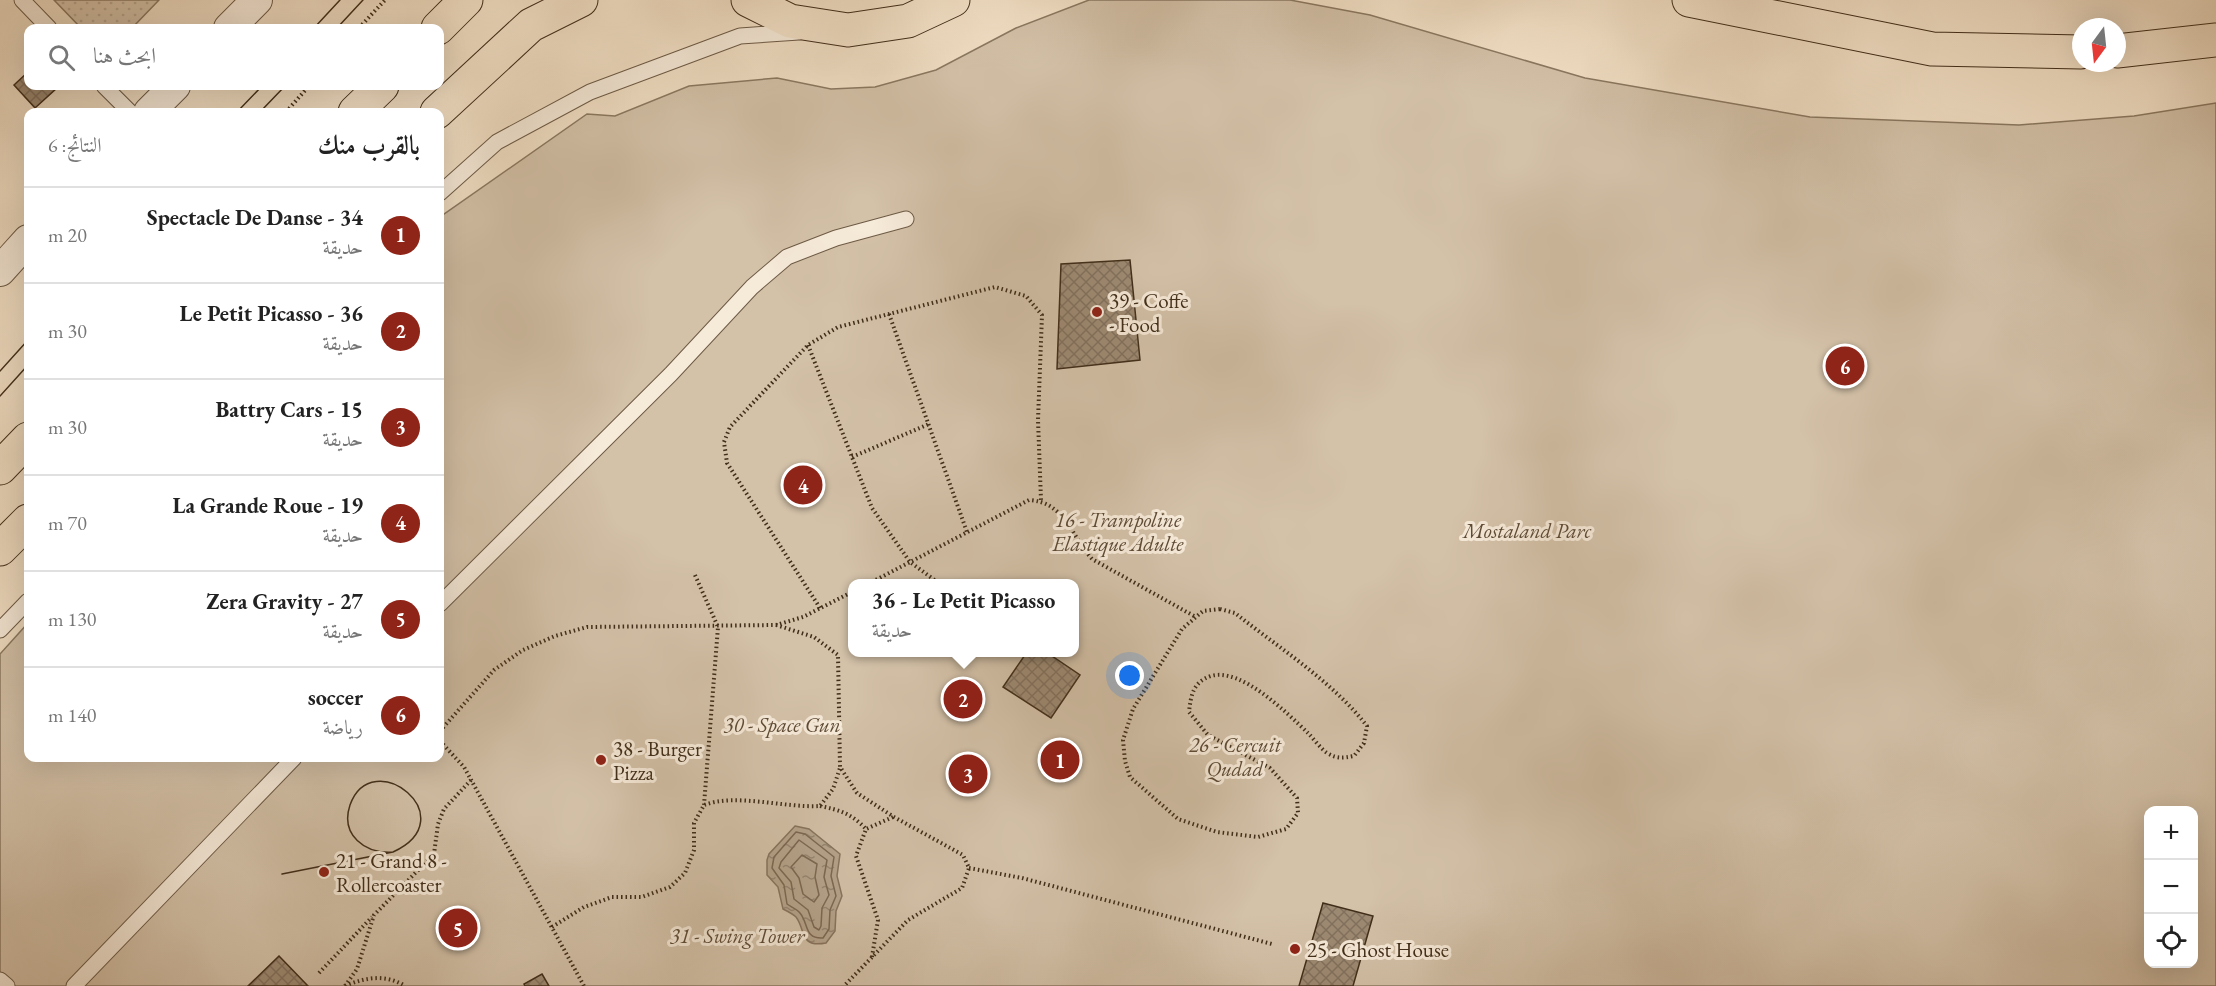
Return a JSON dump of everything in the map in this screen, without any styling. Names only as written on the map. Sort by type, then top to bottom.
[{"type":"highway","points":[[442,24],[466,0]]},
{"type":"highway","points":[[441,108],[531,25],[581,0]]},
{"type":"highway","points":[[748,0],[790,21],[848,30],[908,21],[953,0]]},
{"type":"highway","points":[[1689,0],[1932,49],[2072,52]]},
{"type":"highway","points":[[2126,50],[2216,40]]},
{"type":"highway","points":[[359,108],[378,90]]},
{"type":"highway","points":[[0,468],[24,444]]},
{"type":"highway","points":[[0,549],[24,525]]},
{"type":"street","points":[[233,24],[257,0]]},
{"type":"street","points":[[152,108],[170,90]]},
{"type":"street","points":[[0,271],[24,244]]},
{"type":"lane","points":[[21,0],[45,24]]},
{"type":"lane","points":[[444,189],[497,142],[590,92],[740,36],[848,30]]},
{"type":"lane","points":[[108,90],[126,108]]},
{"type":"lane","points":[[444,600],[670,374],[752,286],[787,256],[836,238],[906,219]]},
{"type":"lane","points":[[0,630],[24,605]]},
{"type":"lane","points":[[74,986],[290,762]]},
{"type":"lane","points":[[0,980],[7,986]]},
{"type":"path","points":[[363,24],[385,0]]},
{"type":"path","points":[[290,108],[305,90]]},
{"type":"path","points":[[820,608],[727,463],[724,442],[730,427],[808,345],[838,327],[995,287],[1026,296],[1042,315],[1038,420],[1041,500]]},
{"type":"path","points":[[889,314],[967,532]]},
{"type":"path","points":[[808,345],[872,508],[910,561],[933,579]]},
{"type":"path","points":[[852,457],[929,424]]},
{"type":"path","points":[[877,579],[1029,500],[1041,500],[1053,505],[1061,514],[1079,545],[1092,559],[1194,616]]},
{"type":"path","points":[[552,927],[584,907],[612,897],[642,897],[670,887],[686,873],[694,850],[694,823],[704,805],[718,627],[695,575]]},
{"type":"path","points":[[444,726],[494,670],[523,650],[555,636],[586,627],[776,625],[803,617],[848,593]]},
{"type":"path","points":[[1220,609],[1235,613],[1351,705],[1367,726],[1364,743],[1354,756],[1339,759],[1325,752],[1289,716],[1240,679],[1220,673],[1202,679],[1192,691],[1189,712],[1208,735],[1270,768],[1298,798],[1298,813],[1286,829],[1258,837],[1217,832],[1178,819],[1130,777],[1125,761],[1124,740],[1133,709],[1182,629],[1194,616],[1203,611],[1220,609]]},
{"type":"path","points":[[776,625],[814,637],[838,655],[840,767],[833,789],[820,806]]},
{"type":"path","points":[[444,745],[464,767],[584,986]]},
{"type":"path","points":[[840,767],[857,793],[894,817],[963,855],[969,868],[962,888],[908,920],[844,986]]},
{"type":"path","points":[[319,973],[434,854],[438,824],[444,809],[471,780]]},
{"type":"path","points":[[704,805],[720,799],[796,807],[820,806],[842,810],[856,818],[866,829]]},
{"type":"path","points":[[872,957],[878,920],[856,856],[866,829],[894,817]]},
{"type":"path","points":[[969,868],[1022,878],[1272,944]]},
{"type":"path","points":[[375,915],[357,969],[345,986],[362,979],[380,977],[405,986]]},
{"type":"green space","points":[[54,0],[159,0],[136,24],[77,24]]},
{"type":"green space","name":"Mostaland Parc","points":[[1089,0],[1290,0],[1370,15],[1585,78],[1810,117],[2019,125],[2134,116],[2216,103],[2216,986],[0,986],[0,654],[24,627],[24,762],[444,762],[444,214],[587,114],[615,116],[689,86],[777,78],[831,89],[875,87],[936,70],[1016,28]]},
{"type":"water","points":[[795,826],[809,829],[840,854],[837,876],[842,896],[836,911],[835,931],[826,943],[817,944],[807,940],[796,917],[783,909],[778,887],[767,875],[769,854]]},
{"type":"building","points":[[24,76],[24,90],[55,90],[35,108],[14,85]]},
{"type":"building","name":"39 - Coffe - Food","points":[[1130,260],[1140,360],[1057,369],[1061,264]]},
{"type":"building","points":[[1024,657],[1053,657],[1080,675],[1051,718],[1003,687]]},
{"type":"building","points":[[1323,903],[1373,916],[1353,986],[1299,986]]},
{"type":"building","points":[[279,956],[308,986],[248,986]]},
{"type":"building","points":[[542,974],[549,986],[525,986],[524,984]]},
{"type":"tram line","points":[[318,24],[340,0]]},
{"type":"tram line","points":[[341,24],[363,0]]},
{"type":"tram line","points":[[241,108],[258,90]]},
{"type":"tram line","points":[[264,108],[281,90]]},
{"type":"tram line","points":[[0,371],[24,344]]},
{"type":"tram line","points":[[0,396],[24,369]]},
{"type":"tram line","points":[[282,874],[393,852],[413,838],[421,822],[418,806],[408,792],[393,784],[376,781],[361,788],[350,805],[349,825],[352,834],[364,846],[373,850],[393,852]]},
{"type":"place","name":"39 - Coffe - Food","points":[[1097,312]]},
{"type":"place","name":"soccer","points":[[1845,366]]},
{"type":"place","name":"19 - La Grande Roue","points":[[803,485]]},
{"type":"place","name":"36 - Le Petit Picasso","points":[[963,699]]},
{"type":"place","name":"38 - Burger Pizza","points":[[601,760]]},
{"type":"place","name":"34 - Spectacle De Danse","points":[[1060,760]]},
{"type":"place","name":"15 - Battry Cars","points":[[968,774]]},
{"type":"place","name":"21 - Grand 8 - Rollercoaster","points":[[324,872]]},
{"type":"place","name":"27 - Zera Gravity","points":[[458,928]]},
{"type":"place","name":"25 - Ghost House","points":[[1295,949]]},
{"type":"park label","name":"16 - Trampoline Elastique Adulte","points":[[1118,531]]},
{"type":"park label","name":"30 - Space Gun","points":[[782,724]]},
{"type":"park label","name":"26 - Cercuit Qudad","points":[[1235,756]]},
{"type":"park label","name":"31 - Swing Tower","points":[[737,935]]}]
